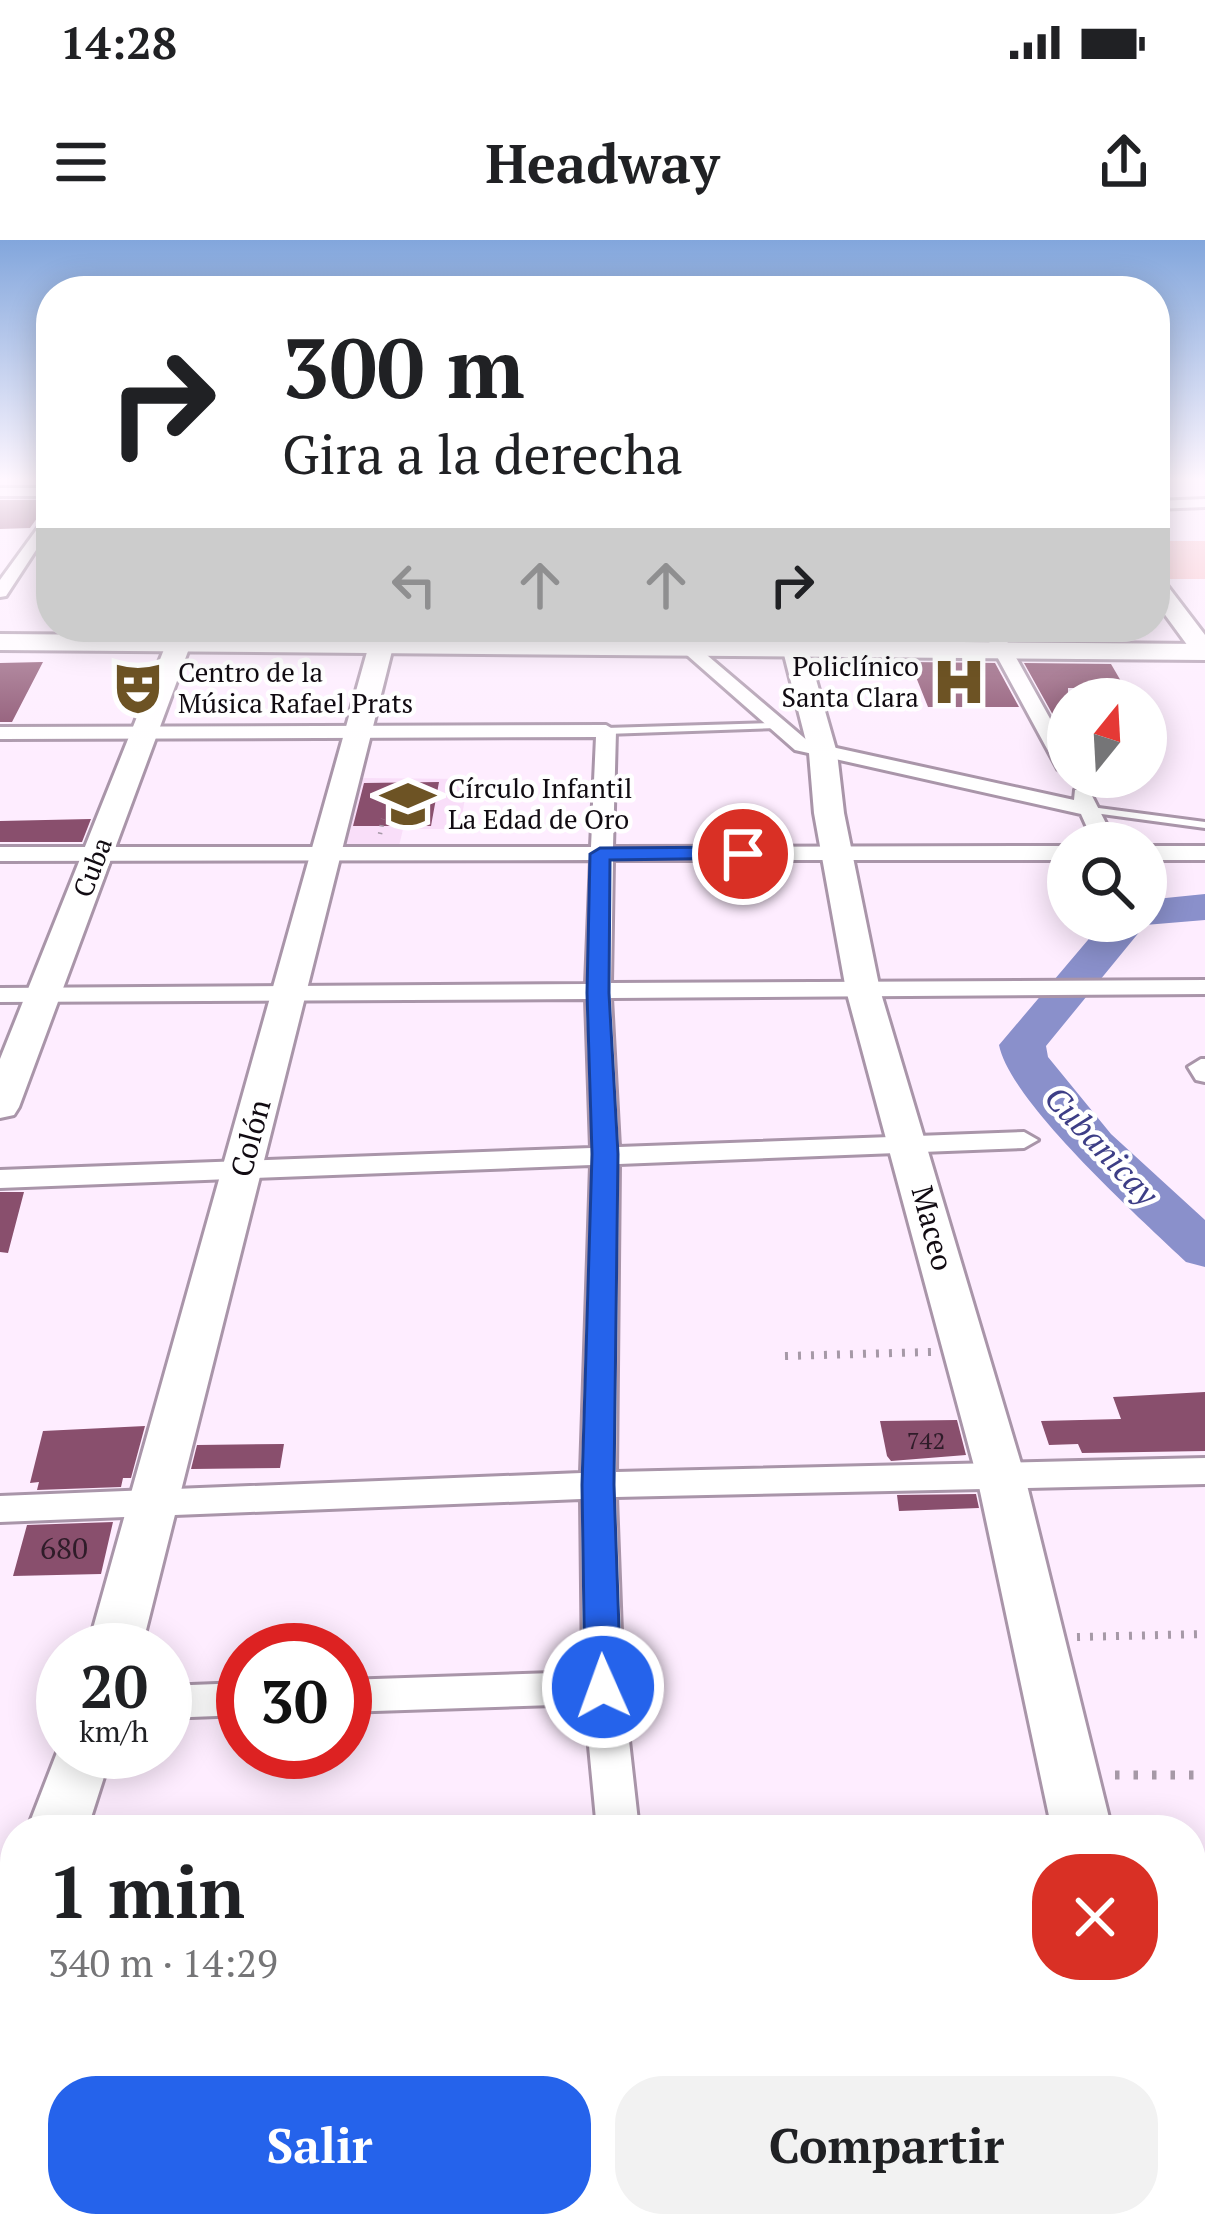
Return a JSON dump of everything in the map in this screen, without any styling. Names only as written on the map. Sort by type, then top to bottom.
[{"type":"main road","points":[[1170,605],[1205,652]]},
{"type":"main road","points":[[0,642],[36,641]]},
{"type":"main road","name":"Cuba","points":[[0,1107],[179,642]]},
{"type":"main road","name":"Colón","points":[[121,1623],[382,642]]},
{"type":"main road","points":[[536,642],[689,648],[751,642]]},
{"type":"main road","name":"Maceo","points":[[793,642],[823,753],[863,990],[1001,1478],[1078,1815]]},
{"type":"main road","points":[[1044,642],[1205,652]]},
{"type":"main road","points":[[62,1815],[75,1779]]},
{"type":"street","points":[[682,642],[802,746],[1090,810]]},
{"type":"street","points":[[998,642],[1047,731]]},
{"type":"street","points":[[0,734],[606,731],[598,993],[605,1154],[598,1485],[603,1687],[616,1815]]},
{"type":"street","points":[[1084,798],[1095,822]]},
{"type":"street","points":[[0,854],[1047,853]]},
{"type":"street","points":[[1167,853],[1205,853]]},
{"type":"street","points":[[0,994],[1205,987]]},
{"type":"street","points":[[0,1179],[1024,1140]]},
{"type":"street","points":[[0,1508],[598,1485],[1205,1471]]},
{"type":"street","points":[[372,1695],[603,1687]]},
{"type":"lane","points":[[606,731],[774,726]]},
{"type":"lane","points":[[1090,810],[1205,825]]},
{"type":"path","points":[[785,1356],[966,1351]]},
{"type":"path","points":[[1037,1637],[1205,1634]]},
{"type":"path","points":[[1069,1775],[1205,1775]]},
{"type":"shaded area","points":[[1170,573],[1205,573],[1205,579],[1170,579]]},
{"type":"shaded area","name":"Círculo Infantil La Edad de Oro","points":[[360,778],[468,779],[460,829],[403,829],[399,846],[341,846]]},
{"type":"building","points":[[43,662],[12,722],[0,722],[0,663]]},
{"type":"building","name":"Policlínico Santa Clara","points":[[910,662],[995,663],[1019,707],[928,707]]},
{"type":"building","points":[[1024,663],[1111,664],[1119,678],[1047,678],[1047,704]]},
{"type":"building","points":[[439,782],[431,826],[353,826],[364,783]]},
{"type":"building","points":[[91,819],[82,842],[0,842],[0,821]]},
{"type":"building","points":[[0,1192],[24,1192],[8,1253],[0,1252]]},
{"type":"building","points":[[1205,1392],[1205,1451],[1082,1453],[1078,1444],[1049,1445],[1041,1421],[1121,1419],[1113,1397]]},
{"type":"building","points":[[957,1420],[966,1455],[891,1461],[887,1456],[880,1421]]},
{"type":"building","points":[[145,1426],[131,1478],[123,1478],[121,1487],[37,1490],[39,1482],[30,1483],[43,1431]]},
{"type":"building","points":[[284,1444],[280,1468],[191,1469],[197,1445]]},
{"type":"building","points":[[976,1494],[979,1508],[899,1511],[897,1495]]},
{"type":"building","points":[[113,1522],[101,1574],[13,1576],[27,1525]]},
{"type":"waterway","name":"Cubanicay","points":[[1167,911],[1205,907]]},
{"type":"waterway","name":"Cubanicay","points":[[1109,942],[1022,1045],[1025,1059],[1093,1145],[1205,1250]]},
{"type":"place","name":"Policlínico Santa Clara","points":[[959,682]]},
{"type":"place","name":"Centro de la Música Rafael Prats","points":[[138,688]]},
{"type":"place","name":"Círculo Infantil La Edad de Oro","points":[[408,804]]},
{"type":"route","points":[[603,1687],[598,1485],[605,1154],[598,993],[600,854],[743,854]]}]
